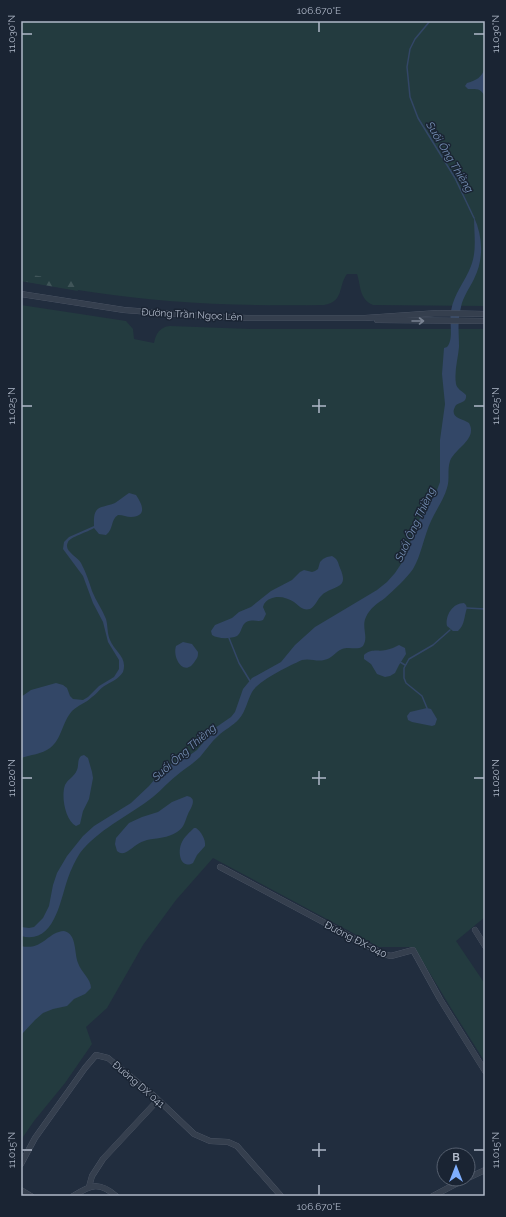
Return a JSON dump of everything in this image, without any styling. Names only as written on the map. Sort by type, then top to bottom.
[{"type":"street","name":"Đường Trần Ngọc Lên","points":[[21,294],[124,310],[181,315],[247,318],[365,318],[448,312],[485,314]]},
{"type":"street","name":"Đường Trần Ngọc Lên","points":[[365,318],[381,321],[485,321]]},
{"type":"street","name":"Đường ĐX-040","points":[[220,867],[383,954],[391,956],[413,950],[440,999],[485,1071]]},
{"type":"street","points":[[475,930],[485,946]]},
{"type":"street","points":[[479,937],[485,933]]},
{"type":"street","name":"Đường DX 041","points":[[21,1164],[34,1138],[96,1055],[108,1058],[139,1082],[194,1134],[210,1141],[228,1142],[237,1146],[281,1196]]},
{"type":"street","points":[[89,1187],[92,1176],[103,1159],[158,1100]]},
{"type":"street","points":[[73,1196],[89,1187],[96,1185],[104,1187],[116,1196]]},
{"type":"street","points":[[433,1196],[450,1187]]},
{"type":"street","points":[[21,1190],[31,1196]]},
{"type":"green space","points":[[21,21],[485,21],[485,306],[373,305],[363,296],[357,274],[347,274],[338,297],[335,301],[324,305],[246,305],[169,301],[76,290],[21,281]]},
{"type":"green space","points":[[21,268],[32,275],[52,278],[61,278],[75,273],[75,283],[78,291],[21,281]]},
{"type":"green space","points":[[21,305],[126,321],[133,329],[134,339],[154,343],[159,331],[170,326],[250,329],[485,329],[485,917],[456,941],[485,984],[485,1062],[414,947],[379,947],[213,858],[176,900],[143,945],[107,1008],[86,1027],[92,1044],[65,1083],[34,1121],[21,1140]]},
{"type":"water","points":[[485,68],[485,97],[480,91],[476,89],[468,89],[465,86],[467,83],[478,78]]},
{"type":"water","points":[[474,217],[481,240],[481,256],[474,279],[463,300],[459,317],[459,347],[456,384],[457,387],[466,395],[466,399],[456,405],[454,409],[454,413],[457,417],[469,423],[471,434],[450,461],[446,492],[431,521],[413,569],[400,584],[374,606],[368,614],[364,624],[365,643],[363,646],[358,648],[342,649],[331,657],[319,661],[308,659],[302,660],[275,674],[256,687],[239,719],[215,738],[197,760],[153,797],[95,837],[87,845],[73,865],[59,908],[49,927],[42,934],[32,937],[21,936],[21,927],[34,927],[43,918],[49,906],[57,873],[67,856],[83,836],[94,826],[131,803],[168,765],[190,755],[197,750],[215,728],[231,717],[235,712],[243,689],[252,678],[281,662],[295,645],[315,627],[377,590],[387,582],[401,564],[420,518],[437,490],[440,482],[440,440],[445,404],[442,374],[444,348],[447,347],[450,340],[452,305],[469,272],[473,260],[475,248]]},
{"type":"water","points":[[129,493],[136,495],[140,502],[142,512],[140,514],[131,517],[118,515],[114,519],[110,530],[106,535],[99,534],[94,528],[72,538],[69,540],[67,545],[69,551],[81,563],[94,595],[103,612],[106,619],[110,640],[124,662],[123,672],[90,699],[72,711],[66,720],[60,735],[50,748],[40,753],[21,758],[21,697],[31,690],[56,683],[67,688],[73,699],[83,700],[99,686],[114,677],[119,669],[119,660],[108,642],[103,622],[93,603],[83,576],[63,549],[64,542],[69,537],[94,526],[95,514],[98,508],[115,503]]},
{"type":"water","points":[[332,556],[338,561],[343,575],[342,584],[322,595],[312,608],[301,608],[286,598],[274,597],[264,604],[263,607],[266,614],[263,620],[251,620],[246,622],[237,636],[224,638],[212,635],[211,631],[215,625],[232,618],[239,612],[251,607],[271,591],[292,580],[300,572],[304,570],[312,572],[315,571],[318,569],[320,562],[323,559]]},
{"type":"water","points":[[464,603],[467,608],[463,623],[458,631],[453,631],[447,626],[447,618],[453,607]]},
{"type":"water","points":[[183,642],[192,644],[198,652],[196,660],[187,668],[180,665],[175,651],[176,646]]},
{"type":"water","points":[[399,645],[405,648],[406,654],[395,673],[390,676],[385,677],[377,674],[371,664],[364,659],[364,655],[372,651],[383,651]]},
{"type":"water","points":[[427,708],[431,709],[437,719],[435,725],[432,726],[408,720],[407,716],[410,712]]},
{"type":"water","points":[[84,755],[88,758],[93,778],[89,799],[83,811],[80,824],[76,826],[69,819],[63,795],[66,783],[77,770],[80,758]]},
{"type":"water","points":[[187,796],[192,799],[193,804],[184,824],[174,834],[144,841],[125,853],[117,851],[115,844],[116,838],[129,823],[158,812],[172,802]]},
{"type":"water","points":[[194,828],[198,829],[201,833],[205,841],[205,846],[197,855],[193,863],[185,864],[182,862],[180,854],[182,842]]},
{"type":"water","points":[[64,931],[71,936],[73,940],[78,963],[91,985],[91,988],[85,994],[74,999],[67,1006],[43,1013],[21,1035],[21,946],[35,946],[53,934]]},
{"type":"waterway","name":"Suối Ông Thiềng","points":[[430,21],[415,39],[410,49],[407,67],[410,97],[418,118],[455,178],[474,218]]},
{"type":"waterway","points":[[467,608],[485,609]]},
{"type":"waterway","points":[[427,708],[422,696],[406,683],[404,678],[404,668],[409,659],[433,645],[450,630]]},
{"type":"waterway","points":[[229,638],[239,663],[250,681]]},
{"type":"waterway","points":[[400,662],[405,665]]}]
